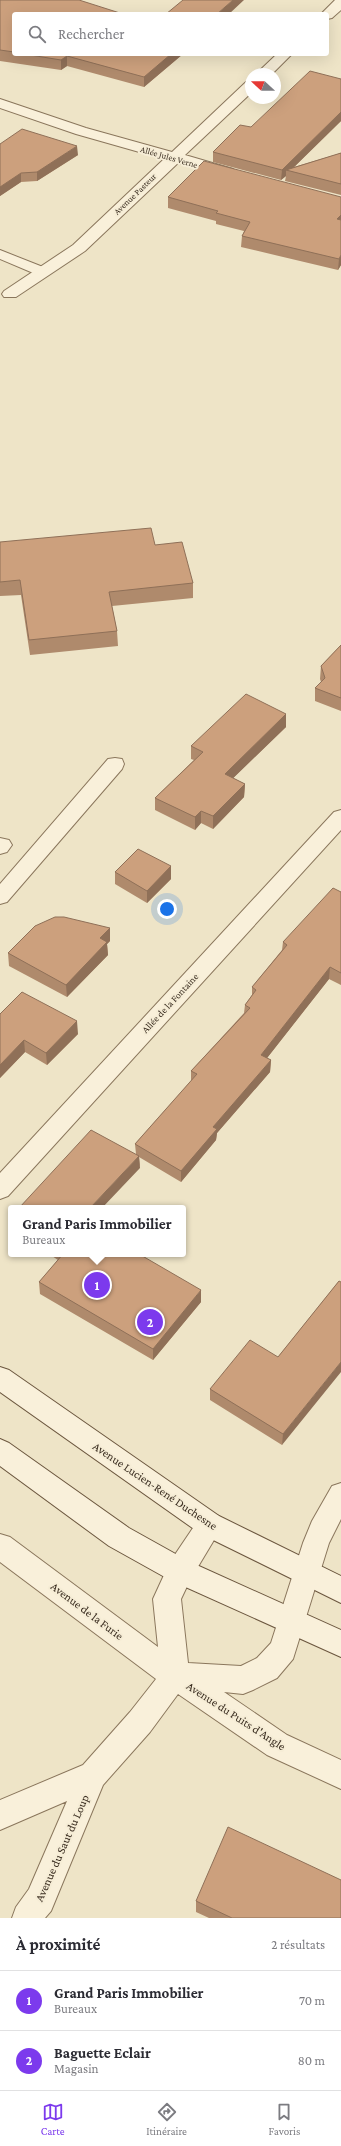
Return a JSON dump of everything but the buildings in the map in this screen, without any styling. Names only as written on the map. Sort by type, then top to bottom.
[{"type":"street","points":[[329,13],[341,2]]},
{"type":"street","points":[[269,68],[282,56]]},
{"type":"street","name":"Avenue Pasteur","points":[[10,294],[79,248],[172,158],[245,91]]},
{"type":"street","name":"Allée Jules Verne","points":[[0,103],[81,131],[172,158],[245,177]]},
{"type":"street","name":"Allée de la Fontaine","points":[[0,1189],[341,817]]},
{"type":"street","name":"Avenue Lucien-René Duchesne","points":[[0,1378],[210,1525],[341,1590]]},
{"type":"street","points":[[0,1451],[119,1537],[180,1571],[341,1644]]},
{"type":"street","points":[[210,1525],[180,1571],[166,1599],[175,1676],[243,1680],[267,1668],[283,1650],[293,1623],[316,1543],[325,1521],[341,1495]]},
{"type":"street","name":"Avenue de la Furie","points":[[0,1546],[175,1676]]},
{"type":"street","name":"Avenue du Puits d'Angle","points":[[175,1676],[277,1745],[341,1775]]},
{"type":"street","name":"Avenue du Saut du Loup","points":[[27,1918],[40,1900],[93,1776],[140,1722],[175,1676]]},
{"type":"street","name":"Avenue du Saut du Loup","points":[[0,1815],[93,1776]]},
{"type":"lane","points":[[0,254],[43,272]]},
{"type":"lane","points":[[0,897],[115,764]]},
{"type":"place","name":"Grand Paris Immobilier","points":[[97,1285]]},
{"type":"place","name":"Baguette Eclair","points":[[150,1322]]}]
